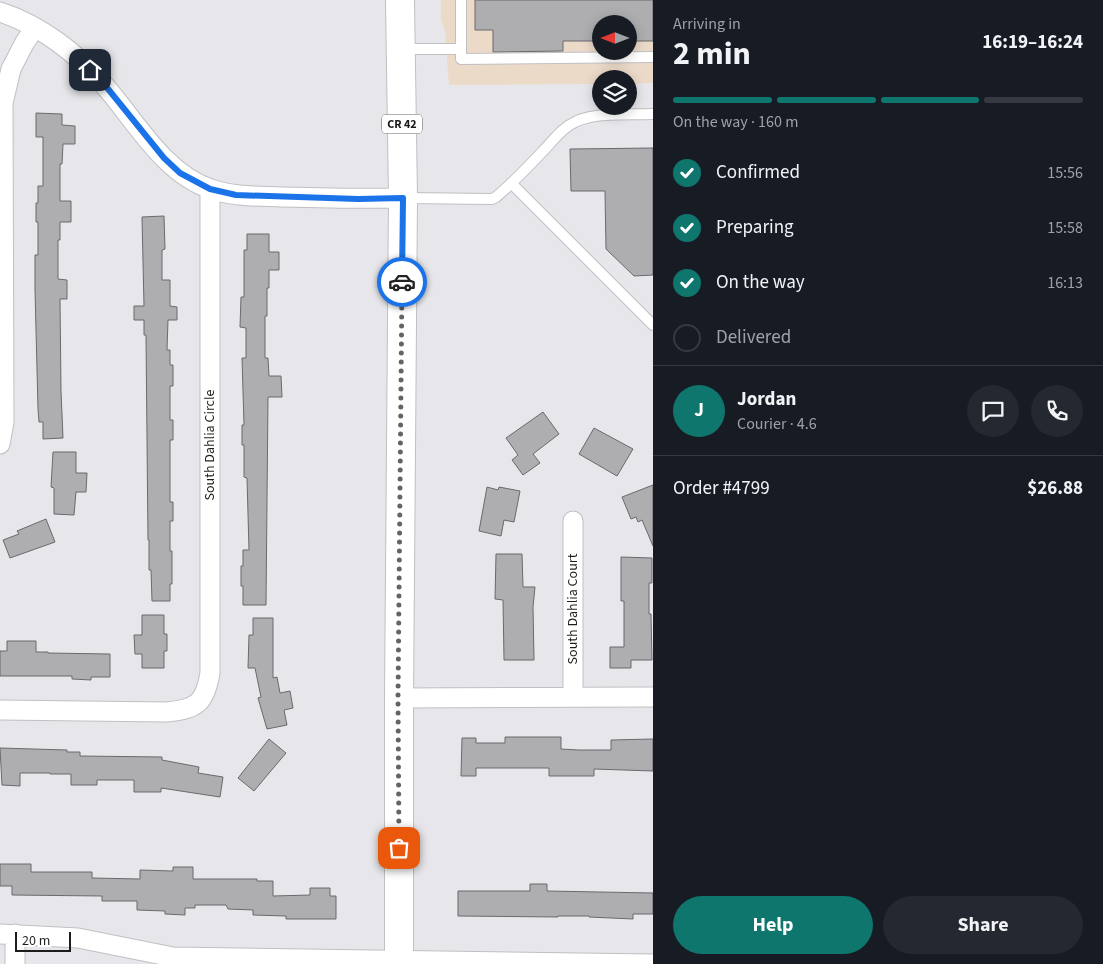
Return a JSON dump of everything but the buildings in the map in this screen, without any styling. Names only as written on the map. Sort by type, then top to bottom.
[{"type":"main road","name":"CR 42","points":[[399,962],[398,698],[403,198],[400,0]]},
{"type":"street","points":[[0,12],[35,28],[64,46],[104,84],[164,158],[180,173],[210,189],[236,195],[358,199],[403,198]]},
{"type":"street","points":[[0,444],[4,422],[3,103],[11,69],[25,42],[35,28]]},
{"type":"street","name":"South Dahlia Circle","points":[[0,710],[167,712],[205,706],[210,673],[210,189]]},
{"type":"street","name":"South Dahlia Court","points":[[573,521],[573,697]]},
{"type":"street","points":[[398,698],[653,697]]},
{"type":"street","points":[[15,964],[8,934],[78,938],[173,957],[227,961],[653,964]]},
{"type":"lane","points":[[461,0],[461,59],[653,57]]},
{"type":"lane","points":[[401,49],[461,49]]},
{"type":"lane","points":[[403,198],[492,199],[511,183],[568,126],[578,121],[604,116],[653,114]]},
{"type":"lane","points":[[511,183],[653,325]]},
{"type":"shaded area","points":[[441,0],[653,0],[653,83],[637,84],[637,70],[592,70],[592,84],[449,85],[445,31],[441,20]]},
{"type":"way so far","points":[[399,848],[398,698],[402,282]]},
{"type":"route","points":[[90,70],[104,84],[164,158],[180,173],[210,189],[236,195],[358,199],[403,198],[402,282]]}]
